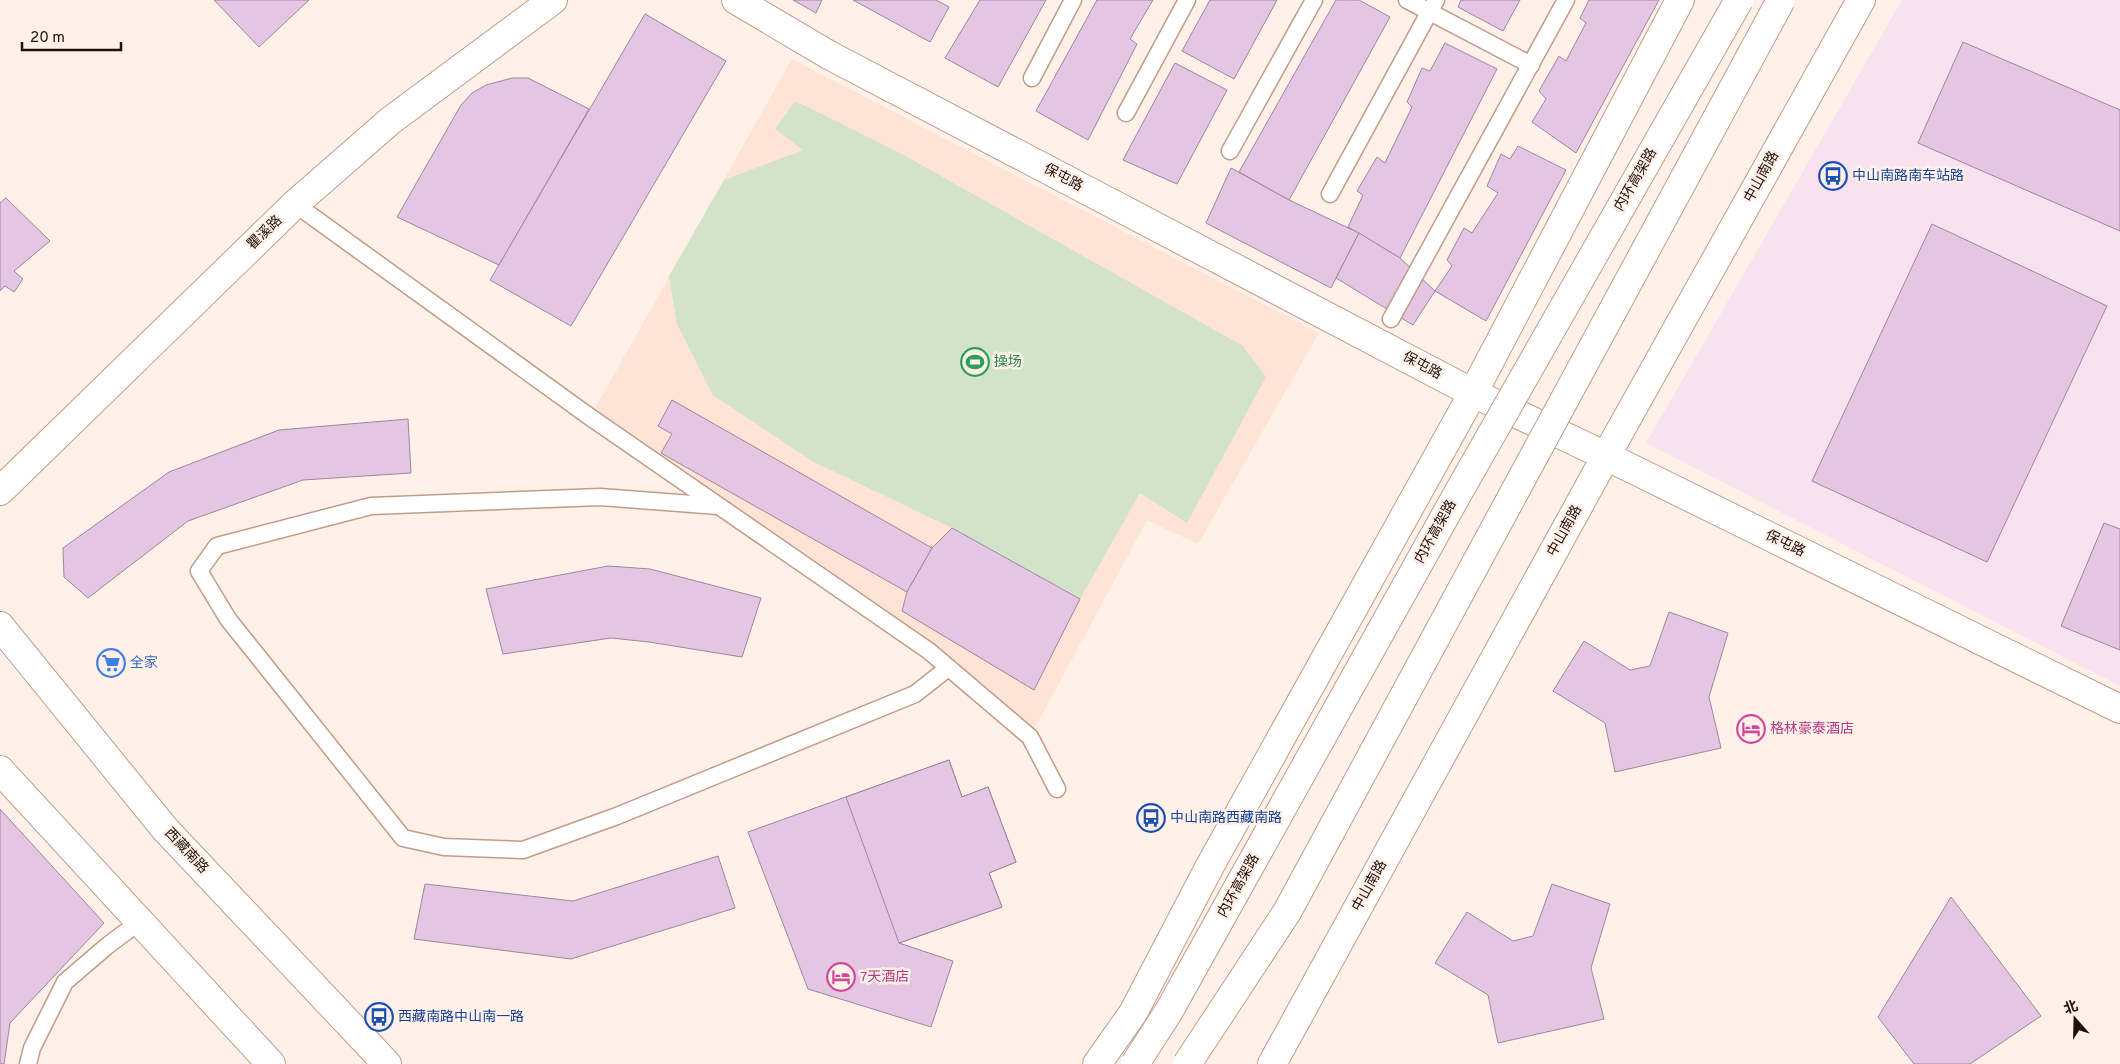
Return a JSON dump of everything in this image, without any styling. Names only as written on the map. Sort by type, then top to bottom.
[{"type":"main road","name":"瞿溪路","points":[[0,491],[295,204],[390,121],[553,0]]},
{"type":"main road","name":"保屯路","points":[[736,0],[829,55],[1473,393],[1606,456],[2120,709]]},
{"type":"main road","points":[[1097,1064],[1133,1013],[1211,864],[1473,393],[1680,0]]},
{"type":"main road","name":"内环高架路","points":[[1135,1064],[1169,1011],[1458,493],[1739,0]]},
{"type":"main road","points":[[1187,1064],[1287,912],[1781,0]]},
{"type":"main road","name":"中山南路","points":[[1272,1064],[1606,456],[1861,0]]},
{"type":"main road","name":"西藏南路","points":[[0,626],[165,829],[387,1064]]},
{"type":"main road","points":[[0,770],[271,1064]]},
{"type":"lane","points":[[1032,78],[1073,0]]},
{"type":"lane","points":[[1126,113],[1187,0]]},
{"type":"lane","points":[[1230,152],[1314,0]]},
{"type":"lane","points":[[1407,0],[1433,6],[1531,65]]},
{"type":"lane","points":[[1391,319],[1566,0]]},
{"type":"lane","points":[[1330,194],[1433,6]]},
{"type":"lane","points":[[295,204],[590,417],[929,651],[1030,737],[1057,789]]},
{"type":"lane","points":[[718,506],[600,497],[371,506],[217,546],[199,572],[228,619],[403,838],[444,847],[523,850],[626,812],[915,694],[948,668]]},
{"type":"lane","points":[[28,1064],[32,1048],[66,982],[107,946],[139,922]]},
{"type":"shaded area","points":[[1902,0],[2120,0],[2120,686],[1646,443]]},
{"type":"shaded area","name":"操场","points":[[792,59],[1319,333],[1198,544],[1147,520],[1030,737],[718,506],[590,417]]},
{"type":"green space","name":"操场","points":[[795,101],[902,154],[1243,346],[1266,377],[1187,523],[1140,493],[1080,599],[952,528],[812,461],[713,395],[677,324],[669,276],[724,180],[803,150],[775,129]]},
{"type":"building","points":[[214,0],[309,0],[259,47]]},
{"type":"building","points":[[793,0],[822,0],[816,13]]},
{"type":"building","points":[[853,0],[936,0],[949,7],[930,42]]},
{"type":"building","points":[[980,0],[1046,0],[998,87],[945,58]]},
{"type":"building","points":[[1097,0],[1153,0],[1130,39],[1137,44],[1088,140],[1036,111]]},
{"type":"building","points":[[1210,0],[1277,0],[1234,79],[1182,51]]},
{"type":"building","points":[[1336,0],[1359,0],[1390,17],[1289,200],[1239,172]]},
{"type":"building","points":[[1461,0],[1520,0],[1503,31],[1458,7]]},
{"type":"building","points":[[1589,0],[1659,0],[1576,153],[1532,122],[1546,99],[1539,91],[1559,56],[1566,61],[1586,23],[1580,18]]},
{"type":"building","points":[[645,14],[726,61],[571,326],[490,280]]},
{"type":"building","points":[[1963,42],[2120,110],[2120,231],[1918,143]]},
{"type":"building","points":[[1445,43],[1497,69],[1400,258],[1348,227],[1363,195],[1357,191],[1377,157],[1385,163],[1412,107],[1407,102],[1422,68],[1430,71]]},
{"type":"building","points":[[1175,63],[1227,90],[1177,184],[1123,160]]},
{"type":"building","points":[[512,78],[528,78],[589,109],[499,265],[397,217],[461,105],[472,93],[486,85]]},
{"type":"building","points":[[1518,146],[1566,170],[1486,321],[1435,291],[1452,266],[1447,260],[1464,228],[1472,233],[1498,193],[1487,186],[1501,154],[1510,159]]},
{"type":"building","points":[[1231,168],[1289,200],[1359,233],[1331,288],[1206,223]]},
{"type":"building","points":[[6,198],[50,241],[14,271],[23,279],[14,292],[5,286],[0,291],[0,203]]},
{"type":"building","points":[[1932,224],[2107,306],[1987,562],[1812,481]]},
{"type":"building","points":[[1359,233],[1400,258],[1435,291],[1413,325],[1336,278]]},
{"type":"building","points":[[672,400],[932,548],[907,592],[661,453],[672,434],[658,426]]},
{"type":"building","points":[[408,419],[411,473],[303,480],[188,521],[88,598],[64,577],[63,548],[169,472],[279,430]]},
{"type":"building","points":[[2104,523],[2120,529],[2120,650],[2061,626]]},
{"type":"building","points":[[952,528],[1080,599],[1034,690],[902,611],[907,592],[932,548]]},
{"type":"building","points":[[608,566],[650,569],[761,598],[742,657],[611,638],[503,654],[486,589]]},
{"type":"building","points":[[1669,612],[1728,633],[1709,697],[1721,748],[1615,772],[1605,723],[1553,691],[1584,641],[1630,670],[1650,666]]},
{"type":"building","points":[[949,760],[962,797],[988,787],[1016,862],[989,873],[1002,907],[899,943],[953,961],[931,1027],[808,989],[748,832]]},
{"type":"building","points":[[949,760],[962,797],[988,787],[1016,862],[989,873],[1002,907],[899,943],[846,797]]},
{"type":"building","points":[[0,809],[104,923],[10,1023],[4,1064],[0,1064]]},
{"type":"building","points":[[718,856],[735,908],[571,959],[414,939],[425,884],[573,901]]},
{"type":"building","points":[[1552,884],[1610,904],[1591,968],[1604,1019],[1498,1043],[1488,995],[1435,963],[1467,912],[1513,941],[1533,936]]},
{"type":"building","points":[[1951,897],[2041,1016],[1970,1064],[1914,1064],[1878,1017]]},
{"type":"place","name":"中山南路南车站路","points":[[1833,176]]},
{"type":"place","name":"操场","points":[[975,362]]},
{"type":"place","name":"全家","points":[[111,663]]},
{"type":"place","name":"格林豪泰酒店","points":[[1751,729]]},
{"type":"place","name":"中山南路西藏南路","points":[[1151,818]]},
{"type":"place","name":"7天酒店","points":[[841,977]]},
{"type":"place","name":"西藏南路中山南一路","points":[[379,1017]]}]
